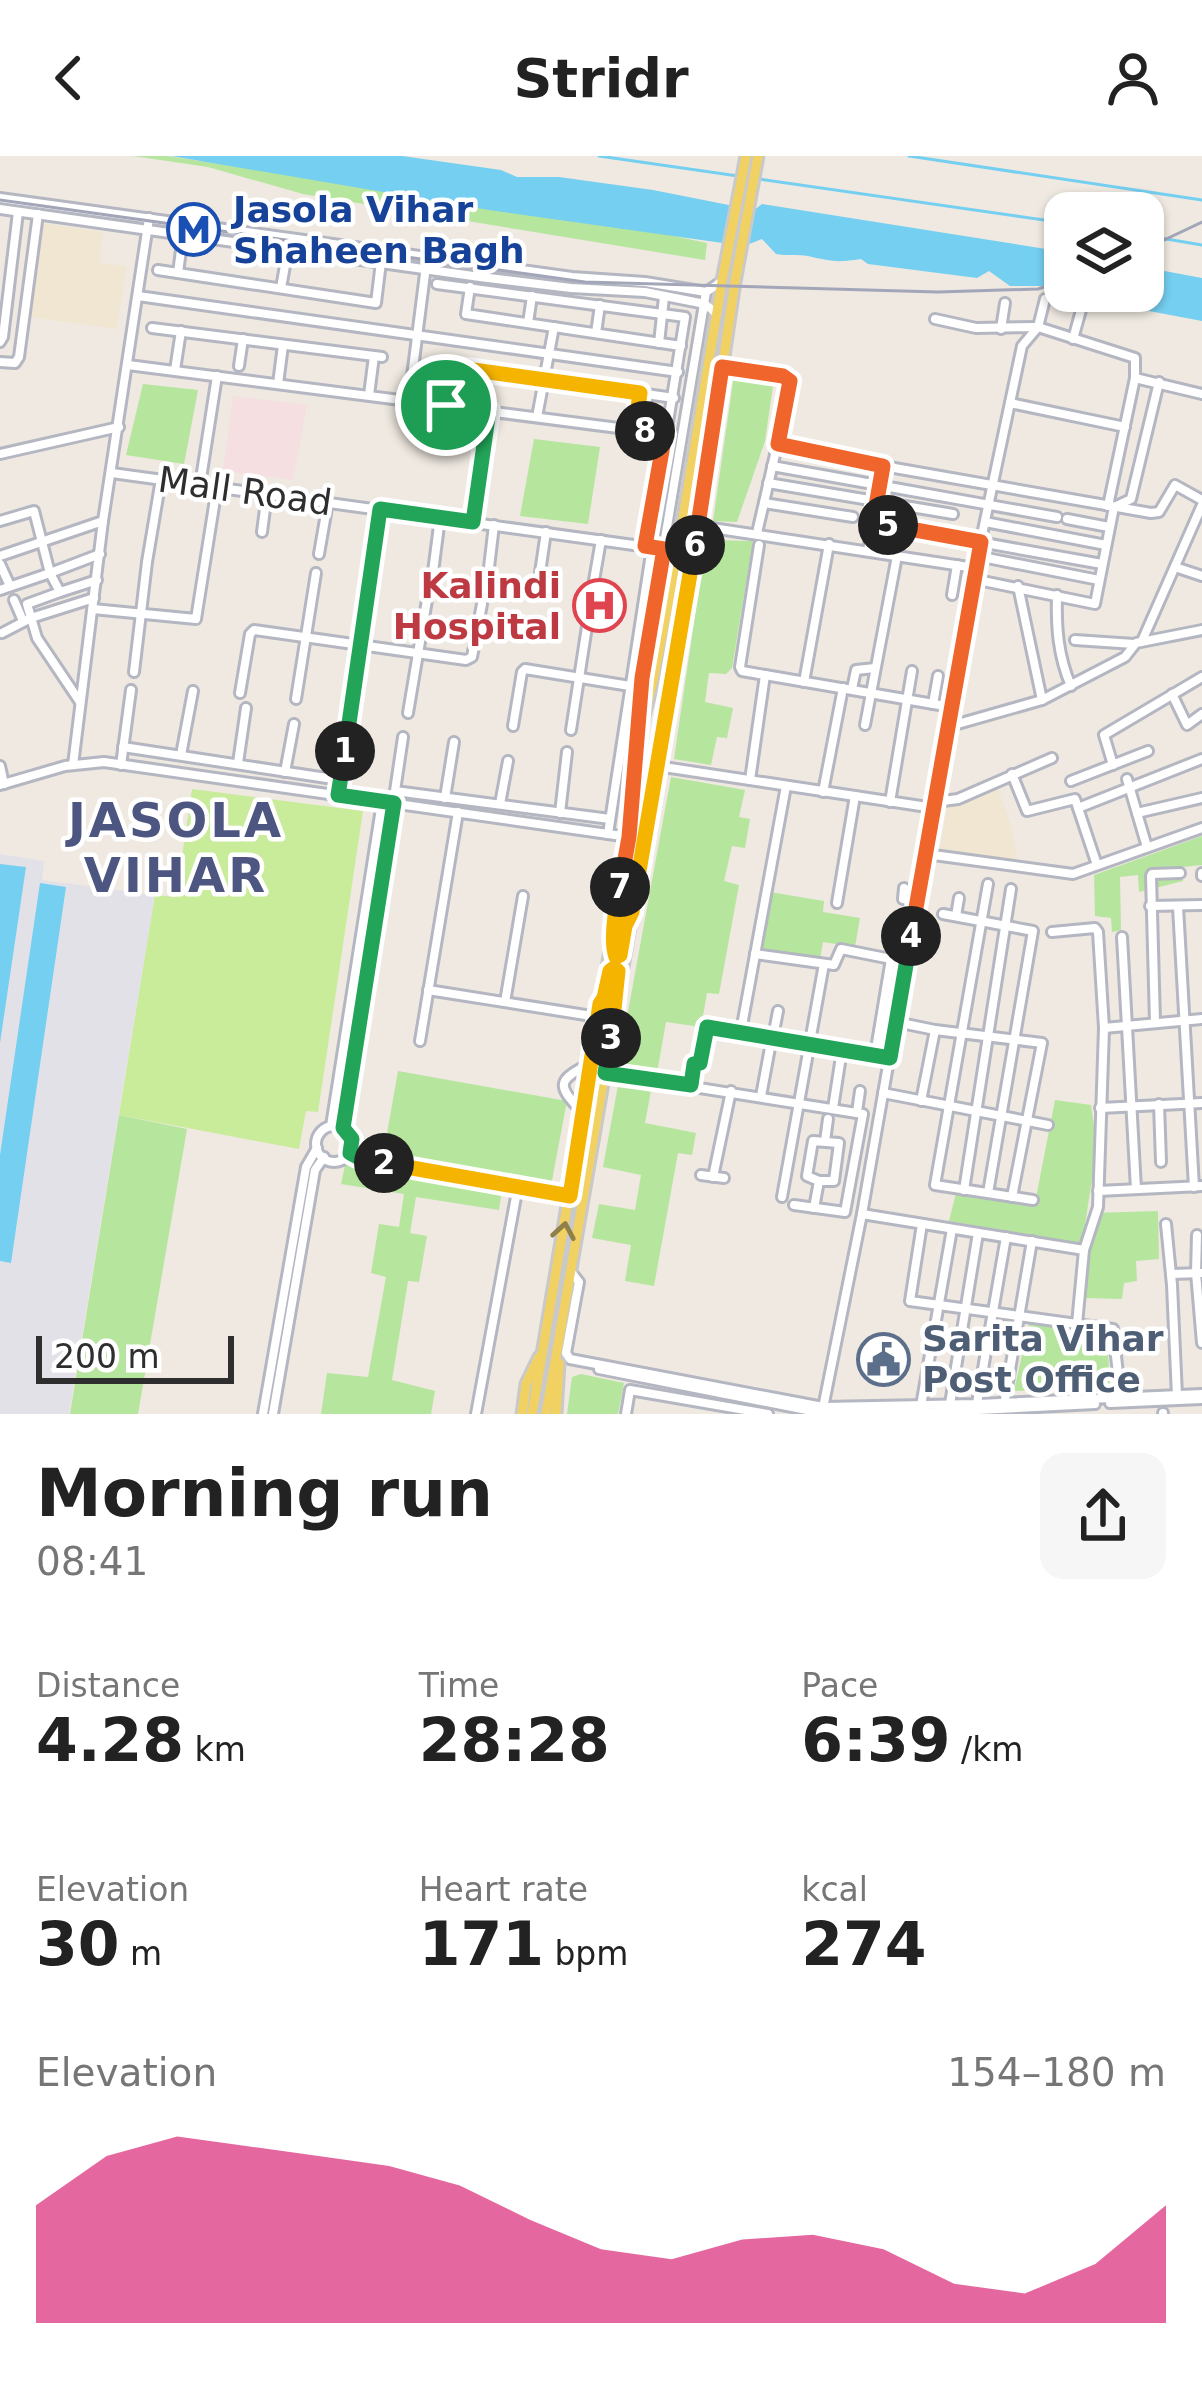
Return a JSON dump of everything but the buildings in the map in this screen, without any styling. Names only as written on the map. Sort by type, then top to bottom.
[{"type":"main road","points":[[546,1414],[699,526],[745,159]]},
{"type":"main road","points":[[532,1414],[629,837],[640,731],[677,551],[722,281],[758,160]]},
{"type":"main road","points":[[614,920],[616,957],[632,912]]},
{"type":"main road","points":[[600,1004],[614,968],[618,971],[616,1007]]},
{"type":"main road","points":[[556,1414],[558,1345]]},
{"type":"main road","points":[[522,1414],[526,1384],[544,1347]]},
{"type":"street","points":[[0,198],[147,230],[381,262],[646,282],[706,292],[722,281]]},
{"type":"street","points":[[0,209],[149,218],[277,236],[472,275],[645,292],[705,304],[717,314]]},
{"type":"street","points":[[0,362],[14,363],[19,357],[38,209]]},
{"type":"street","points":[[0,342],[5,278],[18,212]]},
{"type":"street","points":[[74,765],[103,521],[149,218]]},
{"type":"street","points":[[0,226],[16,228]]},
{"type":"street","points":[[213,239],[215,228]]},
{"type":"street","points":[[178,273],[183,235]]},
{"type":"street","points":[[276,248],[277,236]]},
{"type":"street","points":[[281,288],[288,249]]},
{"type":"street","points":[[0,259],[12,260]]},
{"type":"street","points":[[158,270],[376,302],[381,262]]},
{"type":"street","points":[[409,400],[426,264]]},
{"type":"street","points":[[472,275],[466,314],[681,346]]},
{"type":"street","points":[[437,284],[686,317],[668,422]]},
{"type":"street","points":[[570,301],[571,288]]},
{"type":"street","points":[[640,731],[642,678],[706,292]]},
{"type":"street","points":[[138,296],[678,372]]},
{"type":"street","points":[[528,323],[532,296]]},
{"type":"street","points":[[659,343],[664,296]]},
{"type":"street","points":[[822,1410],[862,1214],[977,556],[1022,346],[1038,327],[1044,303]]},
{"type":"street","points":[[1001,329],[1005,304]]},
{"type":"street","points":[[596,333],[600,305]]},
{"type":"street","points":[[1073,338],[1080,312]]},
{"type":"street","points":[[699,526],[957,565],[1018,586],[1095,604],[1135,378],[1134,357],[1038,327],[976,328],[934,319]]},
{"type":"street","points":[[537,417],[554,327]]},
{"type":"street","points":[[152,328],[378,357],[369,395]]},
{"type":"street","points":[[175,370],[181,332]]},
{"type":"street","points":[[239,366],[243,339]]},
{"type":"street","points":[[278,384],[283,344]]},
{"type":"street","points":[[434,364],[674,398]]},
{"type":"street","points":[[128,365],[665,434],[608,834]]},
{"type":"street","points":[[446,405],[452,367]]},
{"type":"street","points":[[722,367],[790,381],[757,533]]},
{"type":"street","points":[[200,484],[217,376]]},
{"type":"street","points":[[1135,378],[1202,394]]},
{"type":"street","points":[[1111,507],[1131,500],[1159,382]]},
{"type":"street","points":[[635,430],[640,393]]},
{"type":"street","points":[[1010,403],[1125,427]]},
{"type":"street","points":[[473,522],[489,410]]},
{"type":"street","points":[[0,454],[119,427]]},
{"type":"street","points":[[778,444],[1111,507],[1156,513],[1174,485],[1202,502],[1138,643],[1125,657],[1042,700],[947,727]]},
{"type":"street","points":[[772,466],[1109,527]]},
{"type":"street","points":[[868,551],[883,466]]},
{"type":"street","name":"Mall Road","points":[[112,472],[677,551]]},
{"type":"street","points":[[134,672],[160,479]]},
{"type":"street","points":[[768,483],[953,514]]},
{"type":"street","points":[[2,633],[27,620],[94,603],[140,615],[194,620],[217,487]]},
{"type":"street","points":[[262,532],[267,494]]},
{"type":"street","points":[[320,554],[328,502]]},
{"type":"street","points":[[764,502],[853,517]]},
{"type":"street","points":[[338,795],[380,509]]},
{"type":"street","points":[[0,521],[33,510],[60,592]]},
{"type":"street","points":[[433,572],[440,518]]},
{"type":"street","points":[[100,554],[5,588],[0,560],[103,521]]},
{"type":"street","points":[[985,522],[1106,545]]},
{"type":"street","points":[[873,523],[1102,564]]},
{"type":"street","points":[[488,576],[494,525]]},
{"type":"street","points":[[538,586],[546,532]]},
{"type":"street","points":[[592,592],[602,540]]},
{"type":"street","points":[[804,682],[829,544]]},
{"type":"street","points":[[759,545],[742,671],[951,707]]},
{"type":"street","points":[[865,725],[897,555]]},
{"type":"street","points":[[977,556],[1099,580]]},
{"type":"street","points":[[952,595],[957,565]]},
{"type":"street","points":[[1175,567],[1202,576]]},
{"type":"street","points":[[296,699],[316,573]]},
{"type":"street","points":[[27,620],[27,603],[97,580]]},
{"type":"street","points":[[1018,586],[1042,700]]},
{"type":"street","points":[[1057,595],[1056,628],[1071,686]]},
{"type":"street","points":[[14,600],[81,703]]},
{"type":"street","points":[[408,713],[427,600]]},
{"type":"street","points":[[240,693],[251,632],[470,660],[482,604]]},
{"type":"street","points":[[571,730],[588,620]]},
{"type":"street","points":[[1075,640],[1138,643],[1202,630]]},
{"type":"street","points":[[823,792],[847,689],[856,670],[875,668]]},
{"type":"street","points":[[513,726],[523,670],[630,686]]},
{"type":"street","points":[[890,802],[911,671]]},
{"type":"street","points":[[750,780],[765,675]]},
{"type":"street","points":[[933,704],[938,676]]},
{"type":"street","points":[[1113,765],[1104,735],[1202,676]]},
{"type":"street","points":[[121,765],[131,690]]},
{"type":"street","points":[[181,755],[193,692]]},
{"type":"street","points":[[1172,694],[1187,725],[1202,714]]},
{"type":"street","points":[[238,763],[246,707]]},
{"type":"street","points":[[285,772],[294,724]]},
{"type":"street","points":[[403,737],[395,791],[610,819]]},
{"type":"street","points":[[445,798],[454,742]]},
{"type":"street","points":[[123,747],[340,780]]},
{"type":"street","points":[[1071,782],[1148,751]]},
{"type":"street","points":[[560,812],[567,752]]},
{"type":"street","points":[[657,766],[934,805],[1052,758]]},
{"type":"street","points":[[1078,808],[1128,784],[1202,759]]},
{"type":"street","points":[[500,804],[508,761]]},
{"type":"street","points":[[0,766],[2,784],[104,762],[629,837]]},
{"type":"street","points":[[1012,774],[1026,810],[1075,800],[1097,865]]},
{"type":"street","points":[[1128,784],[1147,848]]},
{"type":"street","points":[[741,1031],[786,786]]},
{"type":"street","points":[[837,903],[855,796]]},
{"type":"street","points":[[1137,813],[1202,798]]},
{"type":"street","points":[[273,1414],[320,1153],[319,1135],[331,1126],[382,801]]},
{"type":"street","points":[[343,1128],[394,803]]},
{"type":"street","points":[[420,1041],[458,812]]},
{"type":"street","points":[[926,854],[1078,873],[1202,828]]},
{"type":"street","points":[[1155,1022],[1151,874],[1180,872]]},
{"type":"street","points":[[988,884],[935,1186],[1033,1200]]},
{"type":"street","points":[[904,887],[903,899],[917,902]]},
{"type":"street","points":[[964,1190],[1011,889]]},
{"type":"street","points":[[505,1002],[523,896]]},
{"type":"street","points":[[956,916],[959,898]]},
{"type":"street","points":[[1150,906],[1202,905]]},
{"type":"street","points":[[1098,1191],[1198,1186],[1182,1019],[1178,907]]},
{"type":"street","points":[[943,914],[1033,931],[988,1193]]},
{"type":"street","points":[[1052,932],[1095,928],[1099,932],[1105,1028],[1098,1191],[1093,1229],[1084,1250],[1077,1324]]},
{"type":"street","points":[[1122,937],[1136,1189]]},
{"type":"street","points":[[755,954],[834,965],[844,949],[906,963]]},
{"type":"street","points":[[875,1055],[892,962]]},
{"type":"street","points":[[782,1197],[824,964]]},
{"type":"street","points":[[428,990],[598,1017]]},
{"type":"street","points":[[761,1096],[778,1011]]},
{"type":"street","points":[[1105,1028],[1202,1019]]},
{"type":"street","points":[[896,1022],[1042,1043],[1012,1197]]},
{"type":"street","points":[[691,1085],[706,1028],[890,1058]]},
{"type":"street","points":[[921,1100],[935,1030]]},
{"type":"street","points":[[833,1108],[842,1049]]},
{"type":"street","points":[[583,1113],[563,1090],[562,1082],[591,1063]]},
{"type":"street","points":[[605,1073],[800,1102],[864,1117],[844,1213],[794,1205]]},
{"type":"street","points":[[701,1175],[719,1178],[731,1091]]},
{"type":"street","points":[[857,1112],[860,1091]]},
{"type":"street","points":[[883,1094],[1048,1125]]},
{"type":"street","points":[[1100,1108],[1202,1103]]},
{"type":"street","points":[[1159,1104],[1161,1162]]},
{"type":"street","points":[[825,1141],[828,1119]]},
{"type":"street","points":[[320,1153],[333,1161],[350,1153],[352,1139],[343,1128],[331,1126]]},
{"type":"street","points":[[813,1141],[840,1145],[834,1181],[819,1181],[807,1176],[813,1141]]},
{"type":"street","points":[[262,1414],[306,1167],[320,1153]]},
{"type":"street","points":[[350,1153],[361,1159],[570,1196]]},
{"type":"street","points":[[814,1208],[819,1181]]},
{"type":"street","points":[[476,1414],[518,1186]]},
{"type":"street","points":[[862,1214],[1084,1250]]},
{"type":"street","points":[[922,1224],[910,1301],[1113,1329],[1120,1392]]},
{"type":"street","points":[[1166,1224],[1177,1399]]},
{"type":"street","points":[[920,1410],[952,1228]]},
{"type":"street","points":[[950,1408],[978,1233]]},
{"type":"street","points":[[1197,1235],[1202,1343]]},
{"type":"street","points":[[976,1408],[1006,1237]]},
{"type":"street","points":[[1004,1406],[1032,1241]]},
{"type":"street","points":[[572,1272],[579,1282],[570,1360],[633,1373],[747,1412],[768,1414]]},
{"type":"street","points":[[1172,1274],[1199,1273]]},
{"type":"street","points":[[560,1380],[569,1364],[633,1373]]},
{"type":"street","points":[[626,1414],[633,1373]]},
{"type":"street","points":[[630,1390],[691,1390],[822,1410],[1104,1405],[1202,1396]]},
{"type":"street","points":[[686,1414],[691,1390]]},
{"type":"shaded area","points":[[41,223],[103,232],[99,263],[126,266],[117,329],[28,317]]},
{"type":"shaded area","points":[[233,396],[307,405],[293,480],[223,471]]},
{"type":"shaded area","points":[[996,785],[1018,861],[940,849],[948,803]]},
{"type":"shaded area","points":[[0,854],[44,861],[42,880],[155,895],[69,1414],[0,1414]]},
{"type":"green space","points":[[133,156],[167,156],[365,186],[515,202],[707,243],[705,260],[303,194],[208,167]]},
{"type":"green space","points":[[734,375],[774,379],[765,441],[737,522],[713,521]]},
{"type":"green space","points":[[143,384],[198,390],[184,464],[126,455]]},
{"type":"green space","points":[[534,439],[600,447],[588,524],[520,516]]},
{"type":"green space","points":[[706,540],[753,541],[732,668],[726,674],[709,673],[705,702],[733,708],[727,738],[717,737],[711,765],[674,759]]},
{"type":"green space","points":[[671,777],[745,790],[739,817],[750,819],[745,848],[732,846],[724,881],[739,885],[719,994],[707,993],[701,1027],[666,1022],[657,1073],[618,1066]]},
{"type":"green space","points":[[192,789],[363,811],[318,1112],[306,1111],[299,1149],[119,1115],[155,895],[176,897]]},
{"type":"green space","points":[[1202,836],[1202,865],[1183,867],[1183,881],[1139,892],[1138,875],[1120,877],[1121,930],[1112,932],[1111,918],[1095,916],[1094,875]]},
{"type":"green space","points":[[770,892],[824,901],[823,912],[860,918],[855,947],[823,942],[820,959],[761,949]]},
{"type":"green space","points":[[398,1071],[567,1101],[551,1186],[383,1156]]},
{"type":"green space","points":[[619,1080],[652,1085],[645,1123],[696,1133],[692,1155],[678,1153],[654,1286],[625,1281],[631,1245],[592,1238],[599,1204],[635,1210],[641,1175],[603,1167]]},
{"type":"green space","points":[[1055,1100],[1091,1105],[1097,1147],[1082,1244],[949,1221],[956,1193],[1035,1203]]},
{"type":"green space","points":[[119,1115],[187,1129],[138,1414],[70,1414]]},
{"type":"green space","points":[[346,1161],[502,1190],[499,1210],[416,1197],[410,1233],[427,1236],[419,1282],[408,1281],[392,1380],[435,1391],[431,1414],[321,1414],[327,1373],[368,1377],[386,1277],[371,1273],[379,1224],[399,1227],[404,1194],[341,1184]]},
{"type":"green space","points":[[1158,1211],[1159,1259],[1136,1261],[1137,1281],[1124,1283],[1122,1299],[1085,1298],[1093,1213]]},
{"type":"green space","points":[[1029,1323],[1107,1335],[1110,1387],[1014,1391]]},
{"type":"green space","points":[[581,1374],[624,1383],[618,1414],[567,1414],[572,1377]]},
{"type":"water","points":[[171,156],[402,156],[501,170],[517,177],[559,177],[653,190],[754,210],[762,204],[1044,249],[1044,286],[1010,286],[989,271],[977,278],[868,264],[861,259],[780,255],[762,239],[744,246],[489,210]]},
{"type":"water","points":[[1164,271],[1202,278],[1202,321],[1154,312],[1164,312]]},
{"type":"water","points":[[0,864],[26,867],[0,1043]]},
{"type":"water","points":[[40,883],[66,887],[11,1263],[0,1261],[0,1155]]},
{"type":"waterway","points":[[599,156],[1044,220]]},
{"type":"waterway","points":[[909,156],[1202,200]]},
{"type":"waterway","points":[[1164,239],[1202,245]]},
{"type":"railway","points":[[0,200],[585,282],[938,292],[1044,287]]},
{"type":"railway","points":[[1164,240],[1202,222]]},
{"type":"place","name":"Jasola Vihar Shaheen Bagh","points":[[194,230]]},
{"type":"place","name":"Kalindi Hospital","points":[[600,606]]},
{"type":"place","name":"Sarita Vihar Post Office","points":[[883,1359]]},
{"type":"district","name":"JASOLA VIHAR","points":[[176,848]]},
{"type":"route","points":[[452,367],[640,393],[635,430],[665,434],[645,546],[664,549],[642,678],[629,837],[614,920],[615,957],[620,955],[632,912],[722,367],[788,378],[791,385],[778,444],[883,466],[873,523],[981,542],[890,1058],[707,1027],[691,1085],[605,1073],[616,1007],[618,971],[611,969],[600,1004],[570,1196],[361,1159],[350,1153],[352,1139],[343,1128],[394,803],[338,795],[380,509],[473,522],[489,410],[446,405],[452,367]]}]
